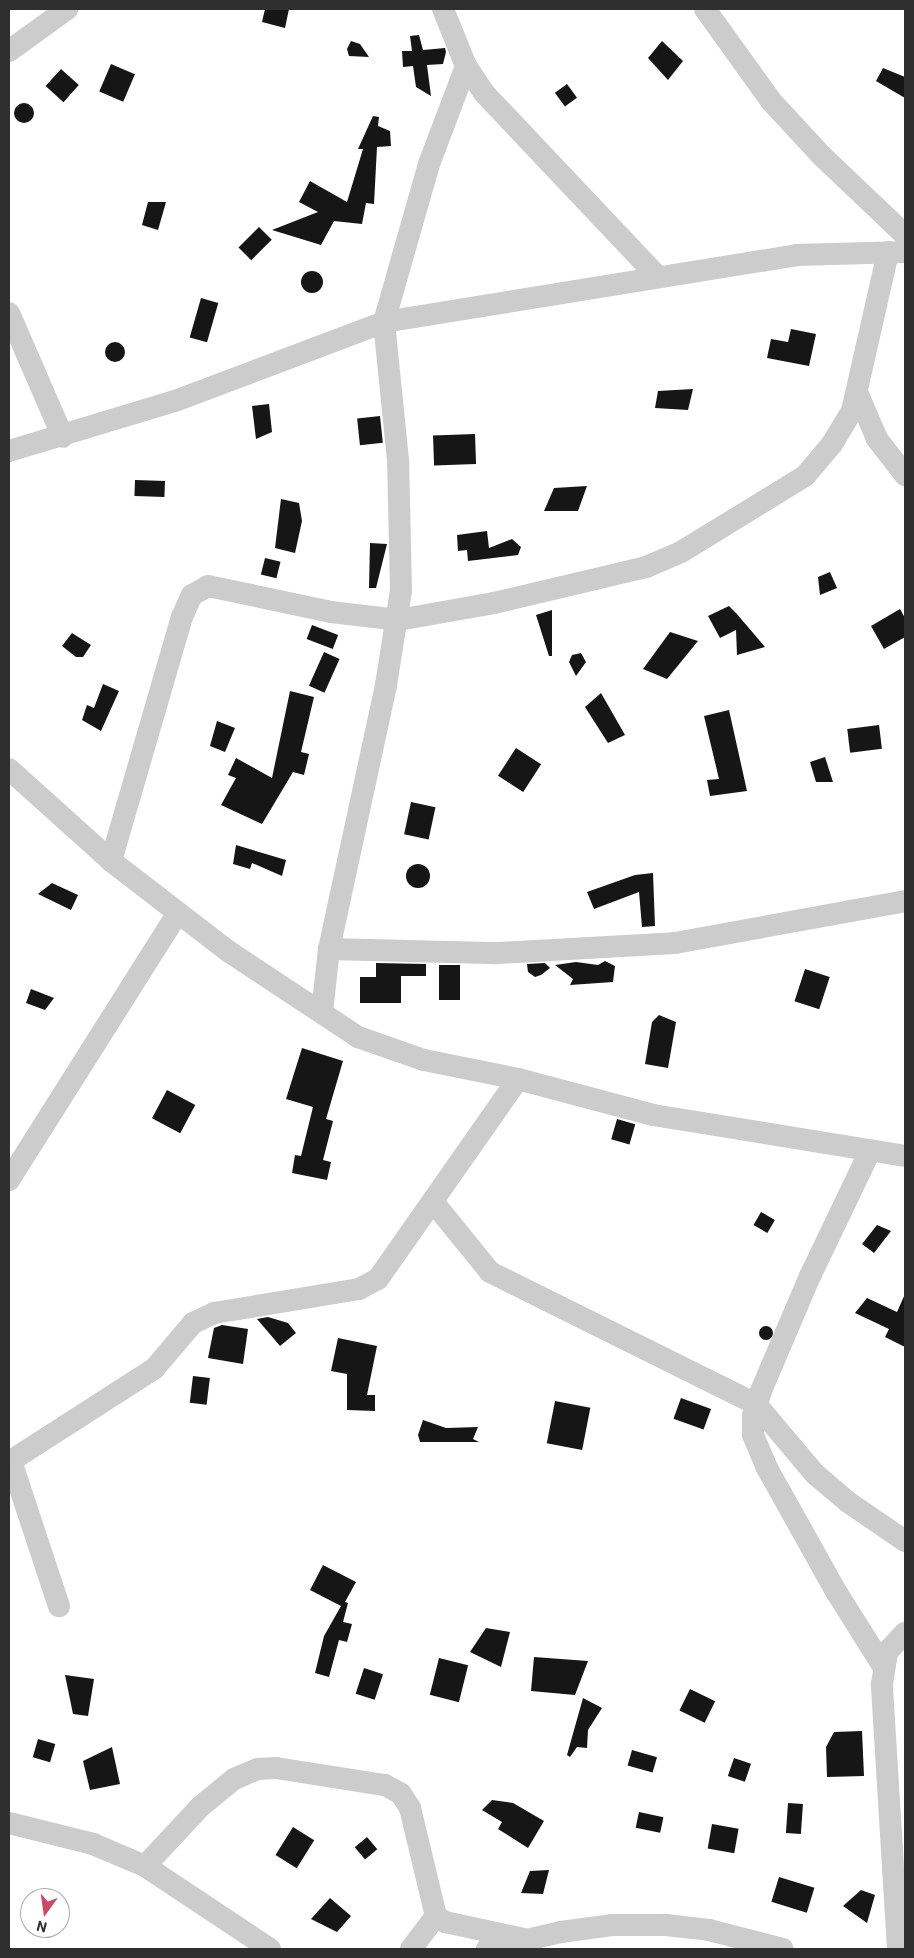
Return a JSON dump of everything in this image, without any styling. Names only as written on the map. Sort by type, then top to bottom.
[{"type":"street","points":[[9,51],[67,9]]},
{"type":"street","points":[[443,9],[466,66],[508,121],[658,277]]},
{"type":"street","points":[[705,9],[771,101],[822,156],[905,235]]},
{"type":"street","points":[[322,1013],[328,949],[398,620],[401,590],[398,460],[384,322],[429,164],[466,66]]},
{"type":"street","points":[[9,450],[63,437],[231,381],[384,322],[796,255],[897,252],[852,411],[832,444],[805,476],[681,552],[646,568],[494,603],[398,620],[331,612],[208,586],[192,595],[182,617],[111,861]]},
{"type":"street","points":[[9,313],[63,437]]},
{"type":"street","points":[[857,392],[877,439],[905,474]]},
{"type":"street","points":[[9,769],[111,861],[228,951],[322,1013],[379,1046],[652,1115],[870,1152],[905,1156]]},
{"type":"street","points":[[328,949],[498,953],[676,944],[905,901]]},
{"type":"street","points":[[9,1180],[178,913]]},
{"type":"street","points":[[59,1606],[10,1461],[154,1369],[193,1322],[214,1313],[359,1289],[378,1279],[434,1204],[518,1080]]},
{"type":"street","points":[[870,1152],[810,1276],[756,1404],[753,1436],[767,1468],[883,1666]]},
{"type":"street","points":[[434,1204],[490,1272],[756,1404],[815,1474],[848,1502],[905,1541]]},
{"type":"street","points":[[898,1949],[883,1666],[887,1652],[905,1633]]},
{"type":"street","points":[[145,1866],[200,1807],[234,1779],[258,1769],[276,1768],[385,1785],[401,1794],[410,1808],[436,1916],[445,1922],[524,1939]]},
{"type":"street","points":[[9,1823],[93,1844],[145,1866],[270,1949]]},
{"type":"street","points":[[411,1949],[436,1916]]},
{"type":"street","points":[[487,1949],[524,1939],[612,1926],[782,1949]]},
{"type":"building","points":[[265,9],[289,9],[285,28],[262,22]]},
{"type":"building","points":[[419,35],[423,50],[445,48],[446,52],[443,64],[427,65],[431,96],[416,87],[413,66],[403,67],[402,51],[412,51],[410,36]]},
{"type":"building","points":[[351,41],[360,44],[369,57],[349,56],[347,49]]},
{"type":"building","points":[[662,41],[683,61],[668,80],[648,58]]},
{"type":"building","points":[[111,64],[135,74],[123,102],[99,92]]},
{"type":"building","points":[[883,68],[905,77],[905,98],[876,81]]},
{"type":"building","points":[[61,69],[79,85],[63,102],[46,86]]},
{"type":"building","points":[[567,84],[577,98],[565,107],[555,93]]},
{"type":"building","points":[[24,103],[31,106],[34,113],[31,120],[24,123],[17,120],[14,113],[17,106]]},
{"type":"building","points":[[373,116],[379,117],[378,126],[390,131],[391,146],[377,147],[374,204],[366,203],[362,224],[334,221],[321,245],[272,230],[318,212],[299,202],[310,181],[347,202],[363,149],[358,149]]},
{"type":"building","points":[[148,202],[166,202],[158,230],[142,225]]},
{"type":"building","points":[[259,227],[272,240],[251,260],[238,248]]},
{"type":"building","points":[[312,271],[320,274],[323,282],[320,290],[312,293],[304,290],[301,282],[304,274]]},
{"type":"building","points":[[201,298],[218,303],[207,342],[190,337]]},
{"type":"building","points":[[791,329],[816,334],[809,366],[767,358],[771,339],[788,342]]},
{"type":"building","points":[[115,342],[122,345],[125,352],[122,359],[115,362],[108,359],[105,352],[108,345]]},
{"type":"building","points":[[693,389],[688,410],[655,408],[658,391]]},
{"type":"building","points":[[269,404],[272,432],[256,439],[252,406]]},
{"type":"building","points":[[380,416],[383,443],[360,445],[357,418]]},
{"type":"building","points":[[475,434],[476,464],[434,465],[433,435]]},
{"type":"building","points":[[135,480],[165,481],[164,497],[134,496]]},
{"type":"building","points":[[587,486],[578,511],[544,511],[554,488]]},
{"type":"building","points":[[281,499],[299,503],[302,521],[295,553],[275,548]]},
{"type":"building","points":[[487,531],[489,548],[512,539],[521,547],[518,555],[468,561],[467,550],[458,551],[457,535]]},
{"type":"building","points":[[370,543],[387,544],[376,588],[369,588]]},
{"type":"building","points":[[265,558],[281,562],[276,578],[261,574]]},
{"type":"building","points":[[830,572],[837,588],[820,595],[818,577]]},
{"type":"building","points":[[729,606],[765,647],[737,655],[736,630],[720,638],[708,616]]},
{"type":"building","points":[[900,609],[905,618],[905,637],[884,649],[871,626]]},
{"type":"building","points":[[552,610],[552,656],[549,656],[536,615]]},
{"type":"building","points":[[312,625],[338,635],[333,649],[307,639]]},
{"type":"building","points":[[670,632],[698,641],[667,679],[643,669]]},
{"type":"building","points":[[72,633],[91,645],[83,657],[76,657],[62,646]]},
{"type":"building","points":[[324,652],[340,659],[324,693],[309,686]]},
{"type":"building","points":[[581,653],[586,662],[576,676],[569,662],[572,655]]},
{"type":"building","points":[[103,684],[119,691],[101,731],[82,720],[87,705],[94,708]]},
{"type":"building","points":[[290,691],[314,697],[301,752],[309,754],[304,775],[293,772],[262,824],[221,805],[236,778],[228,775],[236,758],[272,778]]},
{"type":"building","points":[[601,693],[625,735],[608,743],[585,707]]},
{"type":"building","points":[[729,710],[747,791],[710,796],[707,780],[719,779],[704,716]]},
{"type":"building","points":[[217,721],[235,728],[225,752],[210,746]]},
{"type":"building","points":[[879,725],[882,749],[850,753],[847,729]]},
{"type":"building","points":[[516,748],[541,764],[523,792],[498,776]]},
{"type":"building","points":[[825,757],[833,782],[816,782],[810,762]]},
{"type":"building","points":[[411,802],[435,807],[429,839],[404,834]]},
{"type":"building","points":[[236,845],[286,860],[282,876],[252,863],[250,869],[233,864]]},
{"type":"building","points":[[418,864],[426,868],[430,876],[426,884],[418,888],[410,884],[406,876],[410,868]]},
{"type":"building","points":[[653,873],[655,926],[642,927],[639,892],[594,909],[587,892],[635,875]]},
{"type":"building","points":[[52,883],[78,895],[71,910],[38,894]]},
{"type":"building","points":[[605,961],[615,966],[613,982],[570,985],[573,979],[555,965],[576,962],[598,965]]},
{"type":"building","points":[[376,963],[426,964],[426,976],[401,976],[401,1003],[360,1003],[360,977],[376,977]]},
{"type":"building","points":[[545,963],[550,968],[541,975],[535,977],[528,972],[527,964]]},
{"type":"building","points":[[439,965],[460,965],[460,1000],[439,1000]]},
{"type":"building","points":[[805,969],[830,977],[819,1009],[794,1001]]},
{"type":"building","points":[[31,989],[54,998],[45,1010],[26,1003]]},
{"type":"building","points":[[659,1015],[676,1022],[668,1068],[645,1064],[652,1022]]},
{"type":"building","points":[[302,1048],[343,1061],[326,1119],[333,1121],[323,1160],[331,1162],[327,1180],[292,1173],[295,1155],[301,1156],[313,1107],[286,1099]]},
{"type":"building","points":[[167,1090],[195,1105],[180,1133],[152,1118]]},
{"type":"building","points":[[617,1119],[635,1124],[629,1144],[611,1139]]},
{"type":"building","points":[[761,1212],[775,1220],[767,1233],[754,1225]]},
{"type":"building","points":[[877,1225],[891,1231],[874,1253],[862,1244]]},
{"type":"building","points":[[905,1294],[905,1347],[885,1337],[889,1329],[855,1313],[867,1298],[897,1312]]},
{"type":"building","points":[[268,1317],[288,1323],[296,1333],[280,1346],[257,1319]]},
{"type":"building","points":[[222,1325],[248,1329],[243,1364],[208,1358],[214,1328]]},
{"type":"building","points":[[763,1326],[769,1326],[773,1333],[769,1340],[763,1340],[759,1336],[759,1330]]},
{"type":"building","points":[[338,1338],[377,1346],[367,1395],[375,1395],[375,1411],[347,1410],[347,1374],[331,1371]]},
{"type":"building","points":[[193,1376],[210,1378],[207,1405],[190,1403]]},
{"type":"building","points":[[681,1398],[711,1409],[704,1430],[673,1419]]},
{"type":"building","points":[[555,1401],[590,1408],[582,1450],[547,1443]]},
{"type":"building","points":[[423,1420],[446,1428],[478,1427],[473,1439],[479,1442],[420,1442],[418,1435]]},
{"type":"building","points":[[323,1565],[356,1582],[345,1602],[348,1603],[343,1622],[352,1624],[347,1642],[339,1640],[329,1677],[315,1673],[324,1636],[341,1606],[310,1590]]},
{"type":"building","points":[[486,1628],[510,1632],[501,1667],[470,1652]]},
{"type":"building","points":[[534,1657],[588,1661],[575,1695],[531,1691]]},
{"type":"building","points":[[439,1658],[468,1665],[459,1702],[430,1695]]},
{"type":"building","points":[[364,1668],[383,1674],[375,1700],[356,1694]]},
{"type":"building","points":[[65,1675],[94,1679],[88,1716],[73,1714]]},
{"type":"building","points":[[690,1689],[715,1701],[705,1723],[679,1711]]},
{"type":"building","points":[[583,1698],[602,1708],[588,1730],[587,1748],[577,1747],[570,1757],[567,1755]]},
{"type":"building","points":[[862,1731],[864,1776],[827,1777],[826,1747],[834,1732]]},
{"type":"building","points":[[38,1739],[55,1744],[50,1762],[33,1757]]},
{"type":"building","points":[[112,1747],[120,1784],[90,1790],[83,1761]]},
{"type":"building","points":[[632,1750],[657,1757],[653,1773],[628,1765]]},
{"type":"building","points":[[734,1758],[751,1764],[745,1782],[728,1776]]},
{"type":"building","points":[[492,1800],[513,1803],[544,1821],[528,1848],[498,1829],[502,1822],[482,1810]]},
{"type":"building","points":[[788,1803],[803,1804],[801,1834],[786,1833]]},
{"type":"building","points":[[639,1812],[663,1817],[660,1833],[636,1828]]},
{"type":"building","points":[[712,1824],[739,1829],[734,1853],[708,1849]]},
{"type":"building","points":[[293,1827],[314,1840],[297,1868],[276,1855]]},
{"type":"building","points":[[367,1837],[377,1849],[365,1860],[355,1847]]},
{"type":"building","points":[[549,1870],[543,1894],[521,1893],[530,1871]]},
{"type":"building","points":[[779,1877],[814,1888],[807,1913],[771,1902]]},
{"type":"building","points":[[861,1890],[875,1895],[867,1923],[843,1906]]},
{"type":"building","points":[[330,1898],[351,1916],[337,1932],[311,1919]]}]
